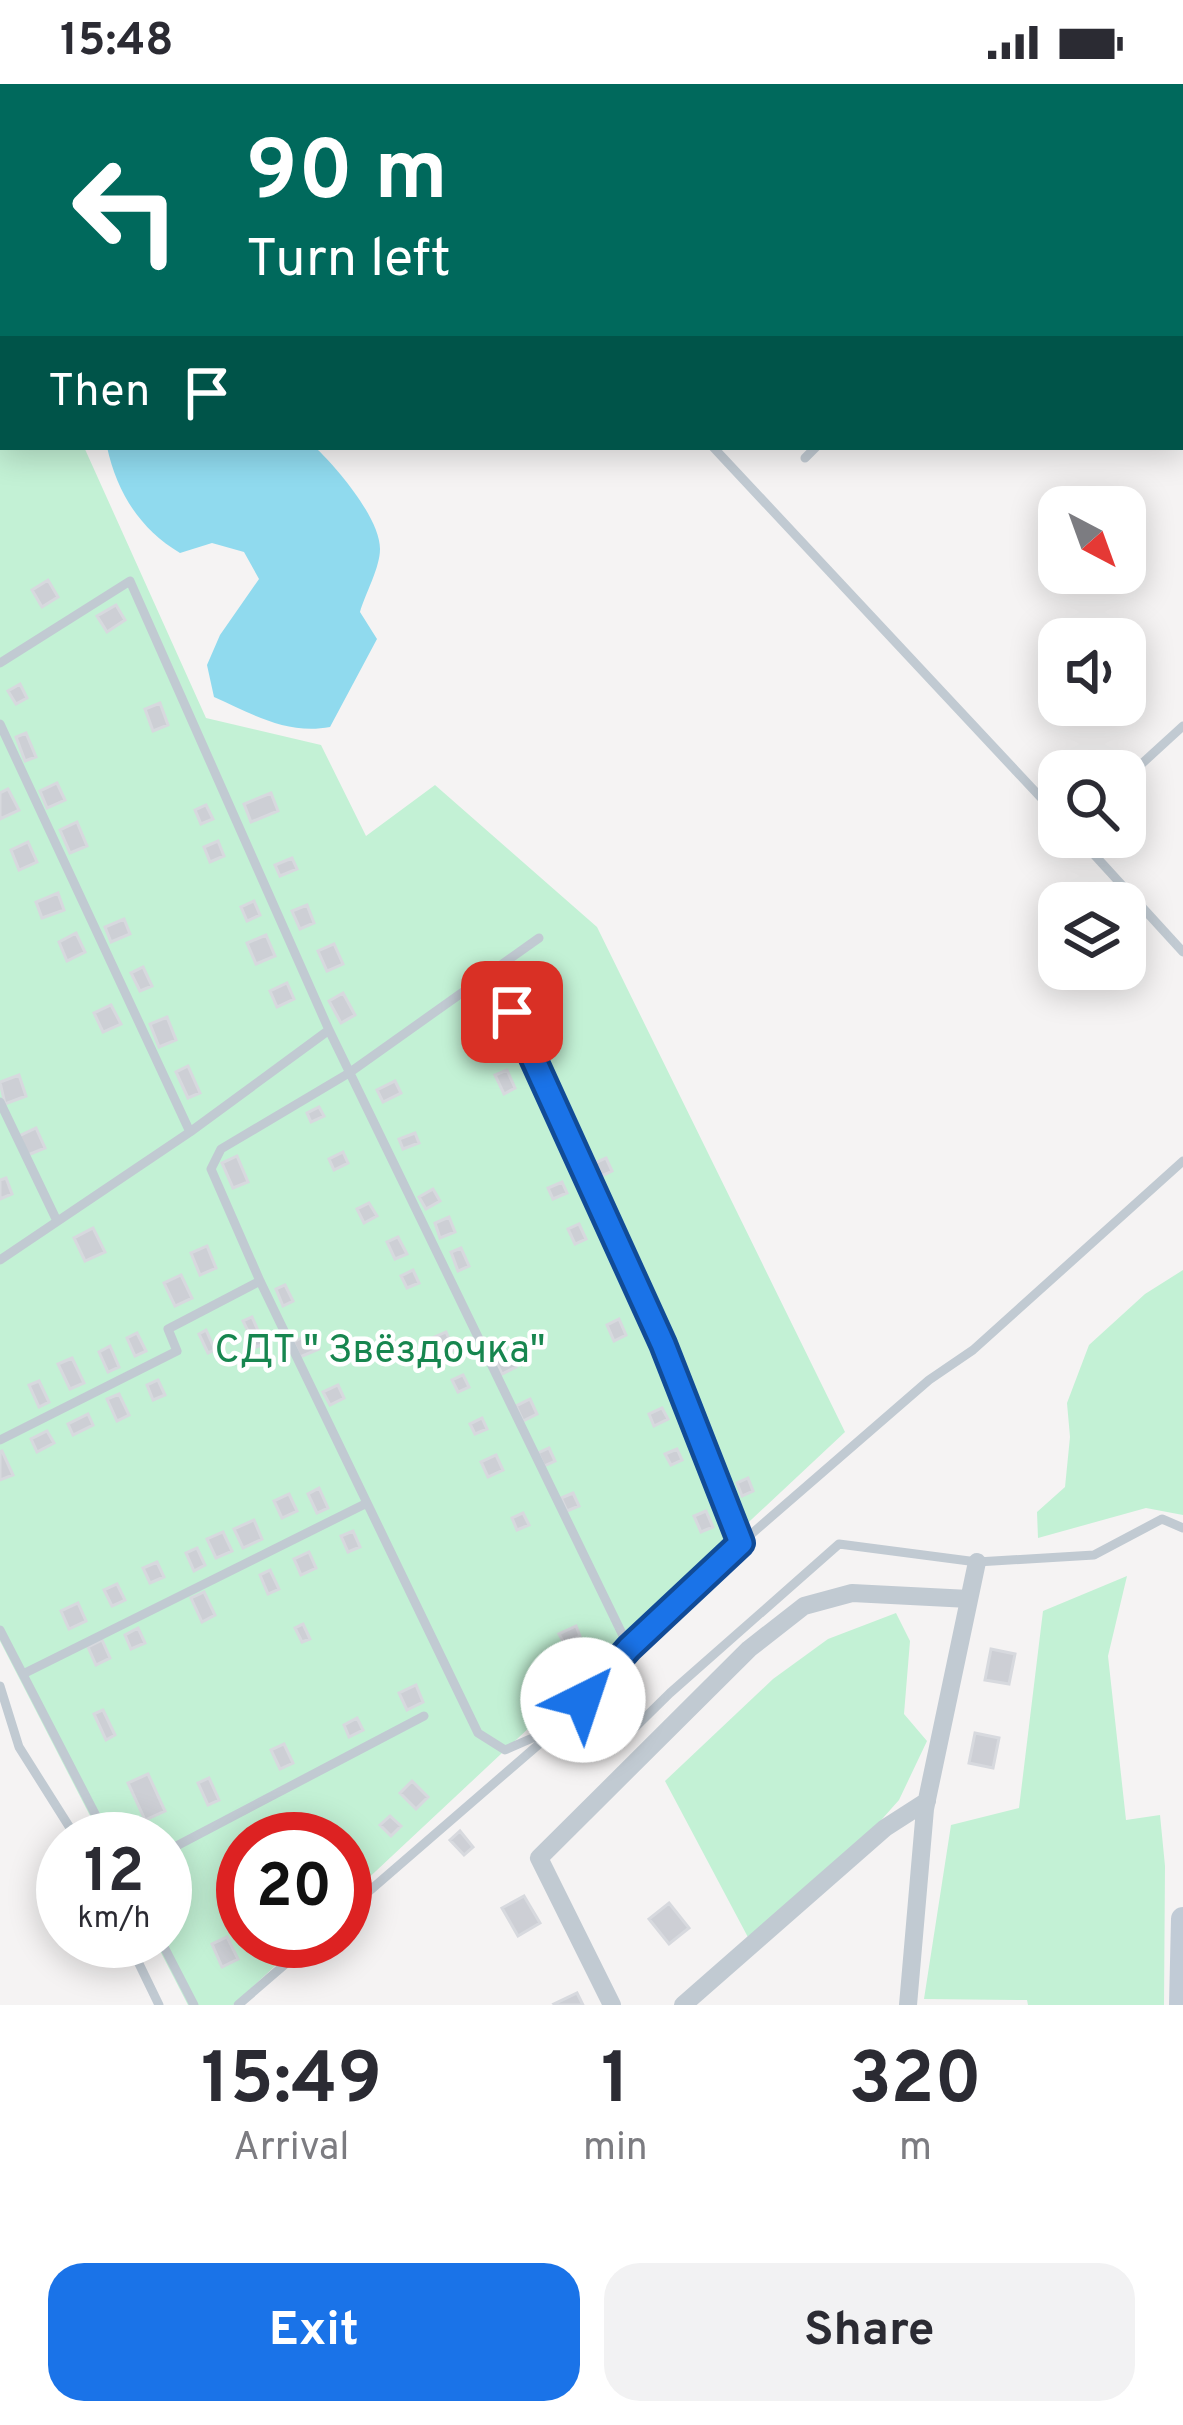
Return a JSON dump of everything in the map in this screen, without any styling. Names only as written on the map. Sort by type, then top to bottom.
[{"type":"street","points":[[908,2005],[927,1801],[977,1562]]},
{"type":"street","points":[[612,2005],[539,1858],[749,1649],[804,1606],[852,1593],[969,1599]]},
{"type":"street","points":[[683,2005],[885,1828],[927,1801]]},
{"type":"street","points":[[1181,2005],[1183,1919]]},
{"type":"lane","points":[[716,450],[1038,795]]},
{"type":"lane","points":[[805,458],[813,450]]},
{"type":"lane","points":[[0,663],[130,581],[328,1030],[629,1648]]},
{"type":"lane","points":[[0,724],[190,1132]]},
{"type":"lane","points":[[1146,760],[1183,726]]},
{"type":"lane","points":[[1097,858],[1183,952]]},
{"type":"lane","points":[[538,938],[349,1073],[221,1149],[211,1169],[260,1281],[478,1733],[505,1750],[560,1726]]},
{"type":"lane","points":[[493,970],[663,1344],[741,1543]]},
{"type":"lane","points":[[0,1260],[190,1132],[328,1030]]},
{"type":"lane","points":[[0,1102],[57,1221]]},
{"type":"lane","points":[[372,1889],[560,1726],[629,1648],[741,1543],[928,1380],[973,1350],[1183,1161]]},
{"type":"lane","points":[[0,1440],[177,1351],[168,1329],[260,1281]]},
{"type":"lane","points":[[23,1674],[367,1503]]},
{"type":"lane","points":[[560,1726],[587,1747],[614,1748],[838,1544],[977,1562],[1094,1555],[1162,1519],[1183,1528]]},
{"type":"lane","points":[[0,1630],[94,1812]]},
{"type":"lane","points":[[0,1686],[19,1747],[60,1812]]},
{"type":"lane","points":[[192,1838],[424,1716]]},
{"type":"lane","points":[[141,1968],[159,2005]]},
{"type":"lane","points":[[174,1968],[194,2005]]},
{"type":"lane","points":[[238,2005],[281,1968]]},
{"type":"green space","name":"СДТ \" Звёздочка\"","points":[[0,450],[85,450],[206,718],[321,745],[366,836],[435,785],[597,927],[845,1432],[372,1875],[372,1812],[216,1812],[216,1968],[273,1968],[233,2005],[188,2005],[169,1968],[192,1968],[192,1812],[88,1812],[0,1641]]},
{"type":"green space","points":[[1183,1270],[1183,1515],[1146,1508],[1038,1538],[1037,1512],[1065,1487],[1070,1437],[1067,1403],[1089,1345],[1145,1294]]},
{"type":"green space","points":[[1127,1576],[1108,1656],[1126,1820],[1160,1815],[1165,1866],[1164,2005],[924,1999],[951,1825],[1019,1808],[1043,1611]]},
{"type":"green space","points":[[896,1613],[910,1641],[904,1714],[927,1741],[899,1800],[835,1872],[750,1941],[665,1781],[773,1679],[828,1639]]},
{"type":"water","points":[[108,450],[318,450],[345,480],[378,537],[378,564],[360,612],[377,639],[330,727],[284,726],[214,697],[207,665],[220,635],[259,579],[244,552],[212,543],[180,553],[142,521],[117,480]]},
{"type":"building","points":[[48,580],[58,597],[42,607],[32,590]]},
{"type":"building","points":[[116,605],[125,620],[107,632],[97,616]]},
{"type":"building","points":[[20,684],[27,698],[16,704],[8,691]]},
{"type":"building","points":[[160,703],[168,725],[153,731],[145,709]]},
{"type":"building","points":[[26,733],[36,757],[25,761],[16,737]]},
{"type":"building","points":[[57,783],[65,800],[47,808],[40,791]]},
{"type":"building","points":[[8,789],[19,810],[0,819],[0,793]]},
{"type":"building","points":[[271,793],[278,811],[251,822],[244,804]]},
{"type":"building","points":[[206,805],[213,819],[201,824],[195,810]]},
{"type":"building","points":[[77,822],[87,846],[70,853],[60,830]]},
{"type":"building","points":[[218,841],[224,856],[210,862],[204,847]]},
{"type":"building","points":[[28,842],[37,862],[19,870],[11,850]]},
{"type":"building","points":[[292,858],[297,869],[280,876],[275,865]]},
{"type":"building","points":[[58,893],[64,910],[42,918],[36,902]]},
{"type":"building","points":[[254,901],[260,915],[247,921],[241,907]]},
{"type":"building","points":[[307,905],[314,923],[300,929],[292,911]]},
{"type":"building","points":[[124,919],[130,934],[111,942],[105,927]]},
{"type":"building","points":[[76,933],[85,952],[67,961],[59,942]]},
{"type":"building","points":[[266,935],[275,956],[256,964],[247,943]]},
{"type":"building","points":[[334,944],[343,964],[327,971],[318,951]]},
{"type":"building","points":[[143,967],[152,986],[140,991],[131,973]]},
{"type":"building","points":[[533,978],[541,994],[529,999],[522,983]]},
{"type":"building","points":[[287,983],[294,999],[277,1007],[270,991]]},
{"type":"building","points":[[343,993],[355,1015],[341,1023],[329,1001]]},
{"type":"building","points":[[111,1005],[121,1024],[103,1032],[94,1013]]},
{"type":"building","points":[[167,1017],[176,1040],[159,1047],[150,1024]]},
{"type":"building","points":[[556,1023],[561,1036],[549,1042],[542,1029]]},
{"type":"building","points":[[494,1037],[502,1053],[490,1058],[483,1042]]},
{"type":"building","points":[[188,1066],[200,1093],[188,1098],[176,1072]]},
{"type":"building","points":[[507,1070],[515,1088],[504,1094],[495,1075]]},
{"type":"building","points":[[19,1075],[26,1096],[5,1104],[0,1082]]},
{"type":"building","points":[[395,1081],[401,1093],[383,1102],[377,1090]]},
{"type":"building","points":[[319,1107],[324,1116],[311,1122],[307,1113]]},
{"type":"building","points":[[36,1128],[45,1148],[28,1155],[19,1136]]},
{"type":"building","points":[[415,1133],[419,1143],[403,1149],[399,1139]]},
{"type":"building","points":[[343,1152],[348,1163],[334,1170],[329,1159]]},
{"type":"building","points":[[237,1156],[248,1182],[233,1188],[222,1163]]},
{"type":"building","points":[[606,1158],[612,1171],[599,1177],[593,1164]]},
{"type":"building","points":[[6,1178],[12,1194],[0,1199],[0,1180]]},
{"type":"building","points":[[562,1182],[567,1193],[553,1199],[548,1188]]},
{"type":"building","points":[[433,1189],[440,1201],[426,1209],[419,1197]]},
{"type":"building","points":[[369,1203],[377,1216],[364,1223],[357,1209]]},
{"type":"building","points":[[449,1217],[455,1232],[440,1238],[435,1223]]},
{"type":"building","points":[[579,1224],[586,1239],[575,1244],[568,1229]]},
{"type":"building","points":[[93,1228],[105,1252],[85,1261],[74,1238]]},
{"type":"building","points":[[398,1237],[407,1254],[395,1259],[387,1242]]},
{"type":"building","points":[[207,1246],[216,1268],[200,1275],[191,1253]]},
{"type":"building","points":[[461,1248],[469,1266],[458,1271],[451,1252]]},
{"type":"building","points":[[413,1270],[419,1283],[407,1288],[401,1276]]},
{"type":"building","points":[[181,1275],[192,1298],[175,1306],[164,1283]]},
{"type":"building","points":[[285,1285],[293,1301],[283,1306],[276,1289]]},
{"type":"building","points":[[252,1317],[264,1344],[256,1347],[243,1321]]},
{"type":"building","points":[[619,1319],[626,1335],[614,1341],[607,1325]]},
{"type":"building","points":[[206,1330],[215,1350],[208,1353],[199,1334]]},
{"type":"building","points":[[446,1332],[454,1350],[438,1357],[430,1339]]},
{"type":"building","points":[[137,1333],[146,1351],[135,1356],[127,1338]]},
{"type":"building","points":[[312,1333],[319,1349],[300,1357],[293,1342]]},
{"type":"building","points":[[110,1346],[119,1367],[108,1372],[99,1352]]},
{"type":"building","points":[[510,1354],[516,1367],[502,1374],[495,1360]]},
{"type":"building","points":[[72,1358],[84,1383],[70,1389],[58,1364]]},
{"type":"building","points":[[463,1375],[469,1387],[458,1392],[452,1380]]},
{"type":"building","points":[[158,1380],[165,1395],[153,1400],[147,1385]]},
{"type":"building","points":[[39,1381],[49,1402],[39,1407],[29,1385]]},
{"type":"building","points":[[338,1385],[344,1398],[330,1405],[323,1392]]},
{"type":"building","points":[[119,1394],[129,1415],[117,1421],[107,1399]]},
{"type":"building","points":[[530,1399],[537,1414],[523,1421],[516,1406]]},
{"type":"building","points":[[662,1408],[668,1419],[654,1426],[649,1414]]},
{"type":"building","points":[[88,1414],[93,1425],[73,1435],[68,1424]]},
{"type":"building","points":[[482,1418],[487,1429],[475,1434],[470,1424]]},
{"type":"building","points":[[47,1431],[54,1443],[37,1452],[31,1439]]},
{"type":"building","points":[[549,1448],[555,1461],[544,1466],[538,1453]]},
{"type":"building","points":[[677,1449],[682,1460],[671,1465],[665,1454]]},
{"type":"building","points":[[0,1452],[13,1475],[0,1480]]},
{"type":"building","points":[[496,1455],[503,1470],[488,1477],[481,1462]]},
{"type":"building","points":[[748,1478],[753,1491],[742,1496],[737,1483]]},
{"type":"building","points":[[319,1488],[328,1508],[317,1513],[308,1494]]},
{"type":"building","points":[[573,1493],[579,1506],[567,1511],[561,1498]]},
{"type":"building","points":[[289,1494],[297,1511],[282,1518],[274,1501]]},
{"type":"building","points":[[706,1511],[713,1527],[701,1532],[694,1516]]},
{"type":"building","points":[[523,1513],[529,1525],[517,1530],[512,1518]]},
{"type":"building","points":[[254,1520],[262,1539],[243,1548],[234,1529]]},
{"type":"building","points":[[353,1531],[360,1547],[348,1552],[341,1536]]},
{"type":"building","points":[[223,1532],[232,1551],[216,1558],[207,1539]]},
{"type":"building","points":[[197,1548],[205,1565],[194,1571],[186,1553]]},
{"type":"building","points":[[309,1552],[316,1568],[301,1575],[294,1559]]},
{"type":"building","points":[[157,1562],[164,1577],[150,1583],[143,1568]]},
{"type":"building","points":[[270,1570],[279,1589],[268,1594],[260,1575]]},
{"type":"building","points":[[117,1584],[125,1600],[112,1606],[104,1590]]},
{"type":"building","points":[[204,1592],[215,1615],[202,1622],[191,1598]]},
{"type":"building","points":[[78,1603],[86,1621],[69,1629],[61,1611]]},
{"type":"building","points":[[303,1624],[310,1639],[302,1642],[295,1628]]},
{"type":"building","points":[[576,1626],[580,1636],[564,1643],[559,1634]]},
{"type":"building","points":[[138,1628],[145,1643],[131,1649],[125,1635]]},
{"type":"building","points":[[102,1640],[110,1658],[96,1665],[88,1647]]},
{"type":"building","points":[[991,1649],[1015,1654],[1009,1684],[985,1680]]},
{"type":"building","points":[[416,1685],[423,1702],[407,1710],[399,1693]]},
{"type":"building","points":[[103,1710],[115,1735],[106,1740],[94,1714]]},
{"type":"building","points":[[357,1718],[363,1730],[349,1737],[344,1725]]},
{"type":"building","points":[[975,1733],[999,1738],[993,1768],[969,1763]]},
{"type":"building","points":[[284,1744],[293,1763],[280,1769],[271,1750]]},
{"type":"building","points":[[148,1774],[165,1811],[141,1812],[128,1783]]},
{"type":"building","points":[[209,1778],[219,1800],[208,1805],[198,1783]]},
{"type":"building","points":[[412,1781],[428,1797],[416,1809],[400,1793]]},
{"type":"building","points":[[390,1816],[401,1826],[391,1836],[380,1825]]},
{"type":"building","points":[[460,1831],[473,1847],[464,1855],[450,1840]]},
{"type":"building","points":[[524,1896],[540,1923],[518,1936],[502,1908]]},
{"type":"building","points":[[669,1903],[689,1928],[669,1944],[649,1919]]},
{"type":"building","points":[[577,1993],[583,2005],[554,2004]]},
{"type":"route","points":[[512,1012],[663,1344],[741,1543],[629,1648],[583,1700]]}]
